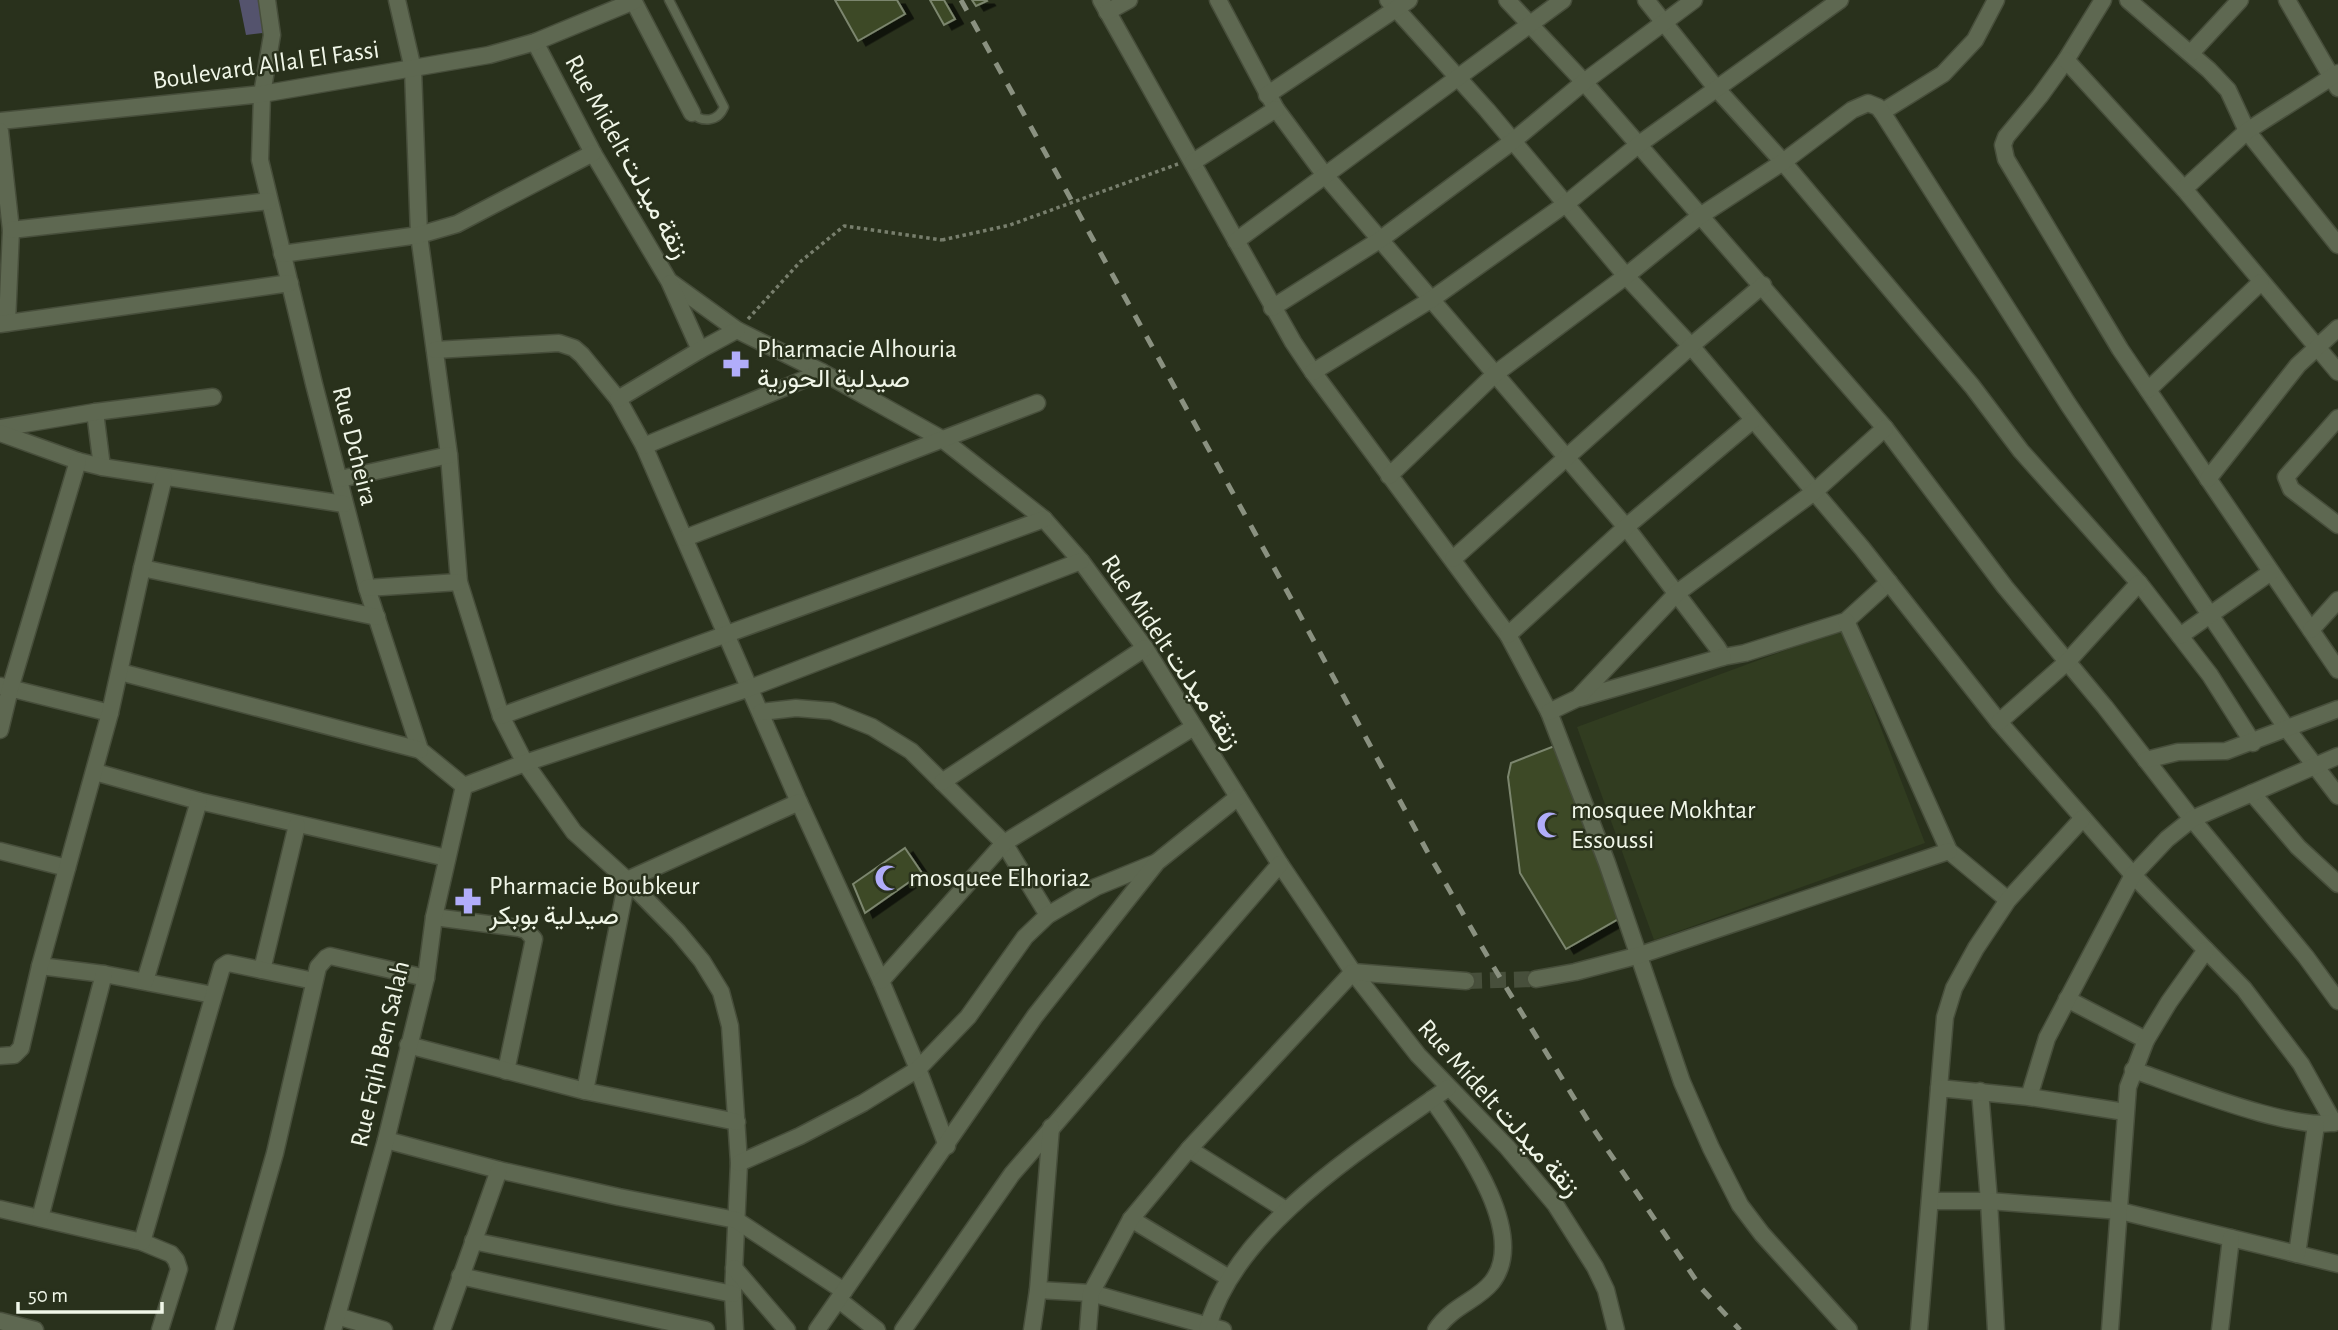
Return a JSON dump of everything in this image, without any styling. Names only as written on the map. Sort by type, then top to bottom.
[{"type":"street","name":"Rue Dcheira","points":[[268,0],[272,35],[262,94],[260,160],[344,504],[367,588],[420,750]]},
{"type":"street","points":[[397,0],[414,69],[419,235],[449,455],[459,582],[501,716],[524,763],[574,832],[627,880],[678,932],[702,961],[721,992],[730,1026],[739,1163],[733,1294],[735,1330]]},
{"type":"street","name":"Boulevard Allal El Fassi","points":[[0,121],[262,94],[489,55],[535,43],[633,0]]},
{"type":"street","points":[[633,0],[692,113]]},
{"type":"street","points":[[1129,0],[1104,6],[1186,163],[1236,241],[1272,308],[1313,372],[1508,635],[1549,712],[1607,863],[1682,1082],[1740,1205],[1762,1234],[1849,1330]]},
{"type":"street","points":[[1217,0],[1271,102],[1324,174],[1626,527],[1723,657]]},
{"type":"street","points":[[1507,0],[1584,82],[1885,428],[2006,587],[2281,926],[2338,1001]]},
{"type":"street","points":[[1236,241],[1563,0]]},
{"type":"street","points":[[1646,0],[1716,88],[1783,162],[1972,387],[2021,452],[2139,583],[2210,675],[2253,743]]},
{"type":"street","points":[[1272,308],[1381,239],[1513,141],[1584,82],[1694,0]]},
{"type":"street","points":[[1313,372],[1432,299],[1567,203],[1637,145],[1840,0]]},
{"type":"street","points":[[1882,112],[1943,74],[1975,40],[1996,0]]},
{"type":"street","points":[[2103,0],[2066,60],[2006,137],[2003,145],[2006,159],[2120,349],[2338,670]]},
{"type":"street","points":[[2128,0],[2228,90],[2247,131],[2338,245]]},
{"type":"street","points":[[2191,54],[2227,7],[2240,0]]},
{"type":"street","points":[[2183,189],[2247,131],[2335,79],[2287,0]]},
{"type":"street","points":[[1186,163],[1271,102],[1398,3],[1457,78],[1567,203],[1626,276],[1691,346],[1814,492],[1999,722],[2133,876],[2244,989],[2301,1064],[2336,1122],[2316,1125],[2253,1110],[2133,1070]]},
{"type":"street","name":"Rue Midelt زنقة ميدلت","points":[[535,43],[593,153],[669,281],[737,330],[822,372],[942,439],[1044,519],[1082,561],[1145,648],[1280,864],[1353,972],[1387,1017],[1448,1088],[1507,1147],[1555,1204],[1595,1267],[1606,1290],[1616,1330]]},
{"type":"street","points":[[2066,60],[2183,189],[2338,372]]},
{"type":"street","points":[[1389,475],[1494,374],[1626,276],[1700,216],[1783,162],[1852,110],[1863,104],[1874,105],[1882,112],[2068,404],[2287,730],[2338,796]]},
{"type":"street","points":[[0,131],[11,230],[3,323],[290,283]]},
{"type":"street","points":[[282,254],[419,235],[457,224],[593,153]]},
{"type":"street","points":[[11,230],[269,201]]},
{"type":"street","points":[[669,281],[700,350]]},
{"type":"street","points":[[2148,390],[2261,282]]},
{"type":"street","points":[[1453,559],[1763,285]]},
{"type":"street","points":[[2208,479],[2298,365],[2338,328]]},
{"type":"street","points":[[618,400],[737,330]]},
{"type":"street","points":[[435,349],[559,343],[574,348],[582,355],[618,400],[644,446],[799,802],[881,981],[947,1146]]},
{"type":"street","points":[[644,446],[822,372]]},
{"type":"street","points":[[0,428],[95,412],[213,397]]},
{"type":"street","points":[[685,538],[1037,402]]},
{"type":"street","points":[[95,412],[102,467]]},
{"type":"street","points":[[2338,418],[2286,477],[2291,489],[2338,525]]},
{"type":"street","points":[[1508,635],[1626,527],[1753,420]]},
{"type":"street","points":[[1578,698],[1677,593],[1814,492],[1885,428]]},
{"type":"street","points":[[0,433],[102,467],[344,504]]},
{"type":"street","points":[[340,479],[449,455]]},
{"type":"street","points":[[0,730],[5,687],[78,461]]},
{"type":"street","points":[[0,1056],[14,1055],[21,1048],[40,967],[110,713],[164,477]]},
{"type":"street","points":[[501,716],[1044,519]]},
{"type":"street","points":[[120,672],[420,750],[464,786],[524,763],[750,688],[1082,561]]},
{"type":"street","points":[[142,568],[377,617]]},
{"type":"street","points":[[2180,636],[2271,572]]},
{"type":"street","points":[[367,588],[459,582]]},
{"type":"street","points":[[1549,712],[1578,698],[1745,653],[1846,621],[1889,582]]},
{"type":"street","points":[[1999,722],[2068,662],[2139,583]]},
{"type":"street","points":[[2311,629],[2338,600]]},
{"type":"street","points":[[1846,621],[1949,851],[2008,900]]},
{"type":"street","points":[[942,782],[1145,648]]},
{"type":"street","points":[[5,687],[110,713]]},
{"type":"street","points":[[761,712],[796,708],[832,711],[872,727],[911,751],[1004,843],[1048,915]]},
{"type":"street","points":[[2147,760],[2178,752],[2216,753],[2253,743],[2338,709]]},
{"type":"street","points":[[881,981],[1004,843],[1194,727]]},
{"type":"street","points":[[2029,1097],[2047,1038],[2133,876],[2167,839],[2192,819],[2338,757]]},
{"type":"street","points":[[95,772],[297,825],[447,858]]},
{"type":"street","name":"Rue Fqih Ben Salah","points":[[335,1323],[386,1140],[426,978],[434,917],[464,786]]},
{"type":"street","points":[[2252,793],[2298,847],[2338,884]]},
{"type":"street","points":[[817,1330],[1035,1016],[1157,862],[1238,797]]},
{"type":"street","points":[[145,981],[199,801]]},
{"type":"street","points":[[627,880],[799,802]]},
{"type":"street","points":[[1919,1330],[1945,1017],[1954,988],[1976,948],[2008,900],[2083,818]]},
{"type":"street","points":[[262,971],[297,825]]},
{"type":"street","points":[[0,850],[67,868]]},
{"type":"street","points":[[1536,979],[1640,955],[1949,851]]},
{"type":"street","points":[[739,1163],[800,1136],[863,1103],[918,1069],[968,1017],[1013,951],[1048,915],[1096,887],[1157,862]]},
{"type":"street","points":[[903,1330],[1000,1190],[1051,1127],[1280,864]]},
{"type":"street","points":[[585,1091],[627,880]]},
{"type":"street","points":[[434,917],[519,928],[526,930],[534,939],[506,1071]]},
{"type":"street","points":[[2110,1330],[2120,1211],[2124,1112],[2128,1087],[2146,1040],[2206,950]]},
{"type":"street","points":[[224,1330],[275,1153],[314,981],[321,962],[330,956],[426,978]]},
{"type":"street","points":[[142,1242],[219,972],[225,964],[314,981]]},
{"type":"street","points":[[40,967],[104,974],[213,995]]},
{"type":"street","points":[[1088,1330],[1091,1293],[1131,1219],[1189,1149],[1353,972],[1465,981]]},
{"type":"street","points":[[40,1218],[104,974]]},
{"type":"street","points":[[2067,999],[2146,1040]]},
{"type":"street","points":[[408,1045],[585,1091],[737,1122]]},
{"type":"street","points":[[1038,1290],[1091,1293],[1212,1329],[1229,1278],[1286,1210],[1332,1172],[1448,1088]]},
{"type":"street","points":[[1939,1088],[2029,1097],[2124,1112]]},
{"type":"street","points":[[1980,1091],[1996,1330]]},
{"type":"street","points":[[1432,1099],[1474,1159],[1491,1195],[1501,1228],[1502,1250],[1494,1280],[1487,1288],[1451,1311],[1436,1330]]},
{"type":"street","points":[[2297,1254],[2316,1125]]},
{"type":"street","points":[[1032,1330],[1038,1290],[1051,1127]]},
{"type":"street","points":[[386,1140],[499,1170],[736,1220],[841,1295],[877,1330]]},
{"type":"street","points":[[1189,1149],[1286,1210]]},
{"type":"street","points":[[442,1330],[499,1170]]},
{"type":"street","points":[[1930,1201],[1989,1201],[2120,1211],[2338,1264]]},
{"type":"street","points":[[0,1209],[142,1242],[171,1254],[179,1269],[160,1330]]},
{"type":"street","points":[[1131,1219],[1229,1278]]},
{"type":"street","points":[[2220,1330],[2231,1238]]},
{"type":"street","points":[[473,1241],[733,1294]]},
{"type":"street","points":[[734,1268],[787,1330]]},
{"type":"street","points":[[460,1276],[706,1330]]},
{"type":"street","points":[[0,1321],[34,1330]]},
{"type":"street","points":[[335,1323],[384,1330]]},
{"type":"lane","points":[[669,0],[723,107],[722,113],[710,121],[699,120],[692,113]]},
{"type":"path","points":[[737,330],[800,262],[844,226],[942,240],[1010,225],[1186,163]]},
{"type":"shaded area","points":[[239,0],[263,0],[271,32],[246,35]]},
{"type":"shaded area","points":[[1843,629],[1925,843],[1654,940],[1577,727]]},
{"type":"building","points":[[835,0],[897,0],[905,14],[858,41]]},
{"type":"building","points":[[930,0],[944,0],[955,19],[944,25]]},
{"type":"building","points":[[972,0],[986,0],[987,1],[976,6]]},
{"type":"building","name":"mosquee Mokhtar Essoussi","points":[[1557,745],[1620,918],[1566,949],[1520,873],[1508,777],[1511,763]]},
{"type":"building","name":"mosquee Elhoria2","points":[[905,848],[922,873],[865,913],[853,884]]},
{"type":"tunnel","points":[[1466,981],[1536,979]]},
{"type":"railway","points":[[961,0],[1427,851],[1493,966],[1590,1124],[1702,1289],[1740,1330]]},
{"type":"place","name":"Pharmacie Alhouria صيدلية الحورية","points":[[736,364]]},
{"type":"place","name":"mosquee Mokhtar Essoussi","points":[[1550,825]]},
{"type":"place","name":"mosquee Elhoria2","points":[[888,878]]},
{"type":"place","name":"Pharmacie Boubkeur صيدلية بوبكر","points":[[468,901]]}]
